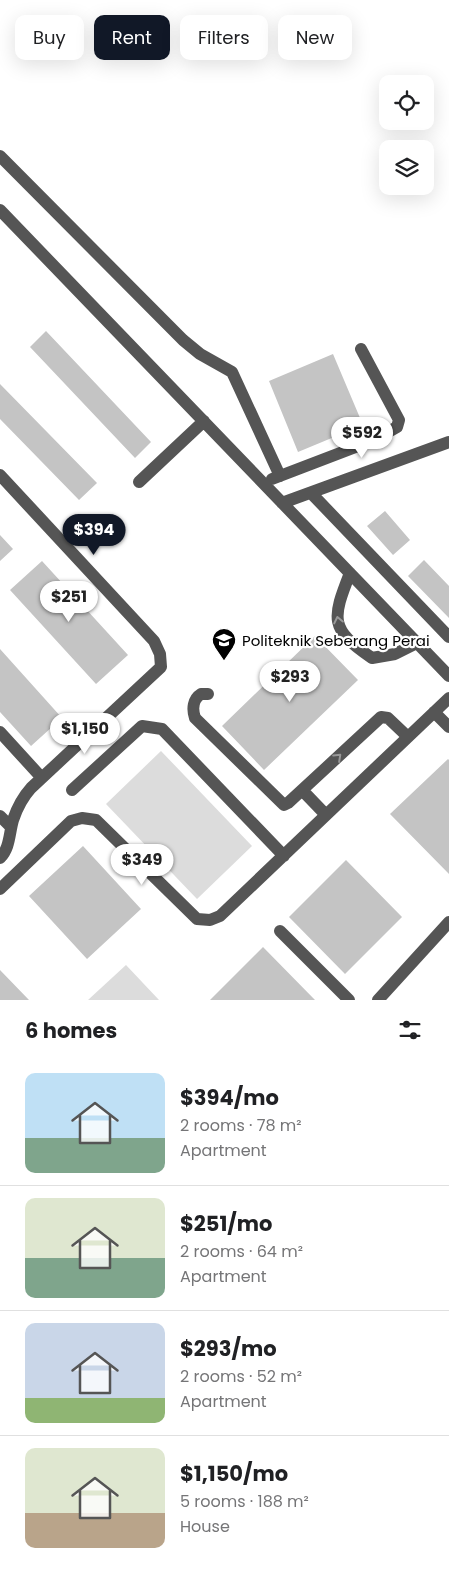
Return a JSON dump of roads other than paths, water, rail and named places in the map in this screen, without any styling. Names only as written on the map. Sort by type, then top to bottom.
[{"type":"street","points":[[0,156],[183,340],[200,354],[232,372],[280,476]]},
{"type":"street","points":[[0,210],[449,676]]},
{"type":"street","points":[[263,483],[374,440],[397,428],[399,420],[361,349]]},
{"type":"street","points":[[139,482],[204,421]]},
{"type":"street","points":[[282,503],[449,442]]},
{"type":"street","points":[[0,475],[154,641],[160,654],[160,667],[41,778],[21,800],[5,853],[0,858]]},
{"type":"street","points":[[310,493],[449,637]]},
{"type":"street","points":[[350,573],[336,614],[339,627],[352,644],[372,658],[396,654],[417,643]]},
{"type":"street","points":[[208,694],[201,694],[196,699],[193,706],[194,718],[281,803],[288,803],[381,716],[388,718],[408,737]]},
{"type":"street","points":[[0,889],[71,821],[82,818],[96,820],[197,919],[210,920],[220,916],[449,698]]},
{"type":"street","points":[[434,712],[449,727]]},
{"type":"street","points":[[72,790],[142,726],[162,729],[284,856]]},
{"type":"street","points":[[0,732],[41,778]]},
{"type":"street","points":[[302,790],[326,815]]},
{"type":"street","points":[[0,816],[12,827]]},
{"type":"street","points":[[378,1000],[449,922]]},
{"type":"street","points":[[280,931],[349,1000]]},
{"type":"place","name":"Politeknik Seberang Perai","points":[[224,661]]}]
